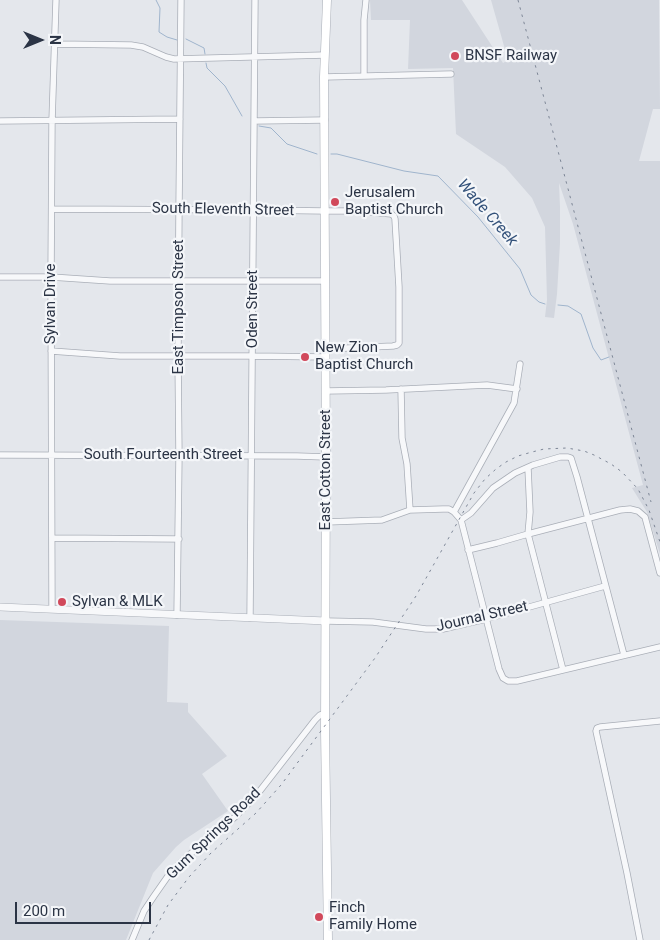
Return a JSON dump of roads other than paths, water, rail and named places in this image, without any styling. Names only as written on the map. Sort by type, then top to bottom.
[{"type":"main road","name":"East Cotton Street","points":[[327,0],[324,120],[328,940]]},
{"type":"street","name":"Sylvan Drive","points":[[52,608],[52,121],[56,0]]},
{"type":"street","name":"East Timpson Street","points":[[177,615],[179,539],[178,356],[181,0]]},
{"type":"street","name":"Oden Street","points":[[250,618],[255,0]]},
{"type":"street","points":[[364,76],[366,0]]},
{"type":"street","points":[[55,44],[132,45],[143,47],[166,58],[181,59],[325,55]]},
{"type":"street","points":[[324,76],[451,74]]},
{"type":"street","points":[[0,121],[180,119]]},
{"type":"street","points":[[254,121],[324,120]]},
{"type":"street","name":"South Eleventh Street","points":[[52,209],[365,211],[393,215],[395,219],[399,287],[399,344],[326,353]]},
{"type":"street","points":[[0,277],[51,277],[110,281],[326,281]]},
{"type":"street","points":[[51,351],[113,355],[178,356],[326,353]]},
{"type":"street","points":[[454,512],[514,403],[520,364]]},
{"type":"street","points":[[326,391],[401,390],[487,385],[517,389]]},
{"type":"street","points":[[401,390],[402,438],[407,464],[410,510]]},
{"type":"street","name":"South Fourteenth Street","points":[[0,455],[326,457]]},
{"type":"street","points":[[461,520],[493,488],[511,476],[560,457],[568,456],[571,458],[624,655]]},
{"type":"street","points":[[528,468],[530,512],[528,534],[564,670]]},
{"type":"street","points":[[326,522],[382,520],[410,510],[449,509],[454,512],[461,520],[499,670],[505,680],[510,682],[660,647]]},
{"type":"street","points":[[468,550],[626,509],[633,509],[646,519],[660,573]]},
{"type":"street","points":[[52,538],[179,539]]},
{"type":"street","name":"Journal Street","points":[[326,621],[377,622],[436,630],[606,586]]},
{"type":"street","points":[[0,607],[326,621]]},
{"type":"street","name":"Gum Springs Road","points":[[132,940],[149,904],[168,876],[191,853],[247,805],[315,720],[320,715],[326,713]]},
{"type":"street","points":[[640,940],[596,730],[600,727],[660,722]]},
{"type":"waterway","name":"Wade Creek","points":[[156,0],[160,8],[159,32],[177,40]]},
{"type":"waterway","name":"Wade Creek","points":[[186,39],[204,48],[205,54]]},
{"type":"waterway","name":"Wade Creek","points":[[206,63],[207,68],[225,86],[242,116]]},
{"type":"waterway","name":"Wade Creek","points":[[259,126],[271,128],[287,144],[317,154]]},
{"type":"waterway","name":"Wade Creek","points":[[331,154],[404,171],[438,176],[478,217],[520,269],[531,295],[539,302],[545,304]]},
{"type":"waterway","name":"Wade Creek","points":[[558,305],[568,306],[581,314],[593,348],[601,360],[609,357]]},
{"type":"railway","points":[[518,0],[651,502]]},
{"type":"railway","points":[[149,940],[168,905],[189,877],[211,853],[256,813],[281,785],[375,658],[416,596],[474,493],[496,469],[518,456],[544,449],[567,448],[594,455],[622,472],[638,489],[649,510],[660,542]]},
{"type":"place","name":"BNSF Railway","points":[[455,56]]},
{"type":"place","name":"Jerusalem Baptist Church","points":[[335,202]]},
{"type":"place","name":"New Zion Baptist Church","points":[[305,357]]},
{"type":"place","name":"Sylvan & MLK","points":[[62,602]]},
{"type":"place","name":"Finch Family Home","points":[[319,917]]}]
